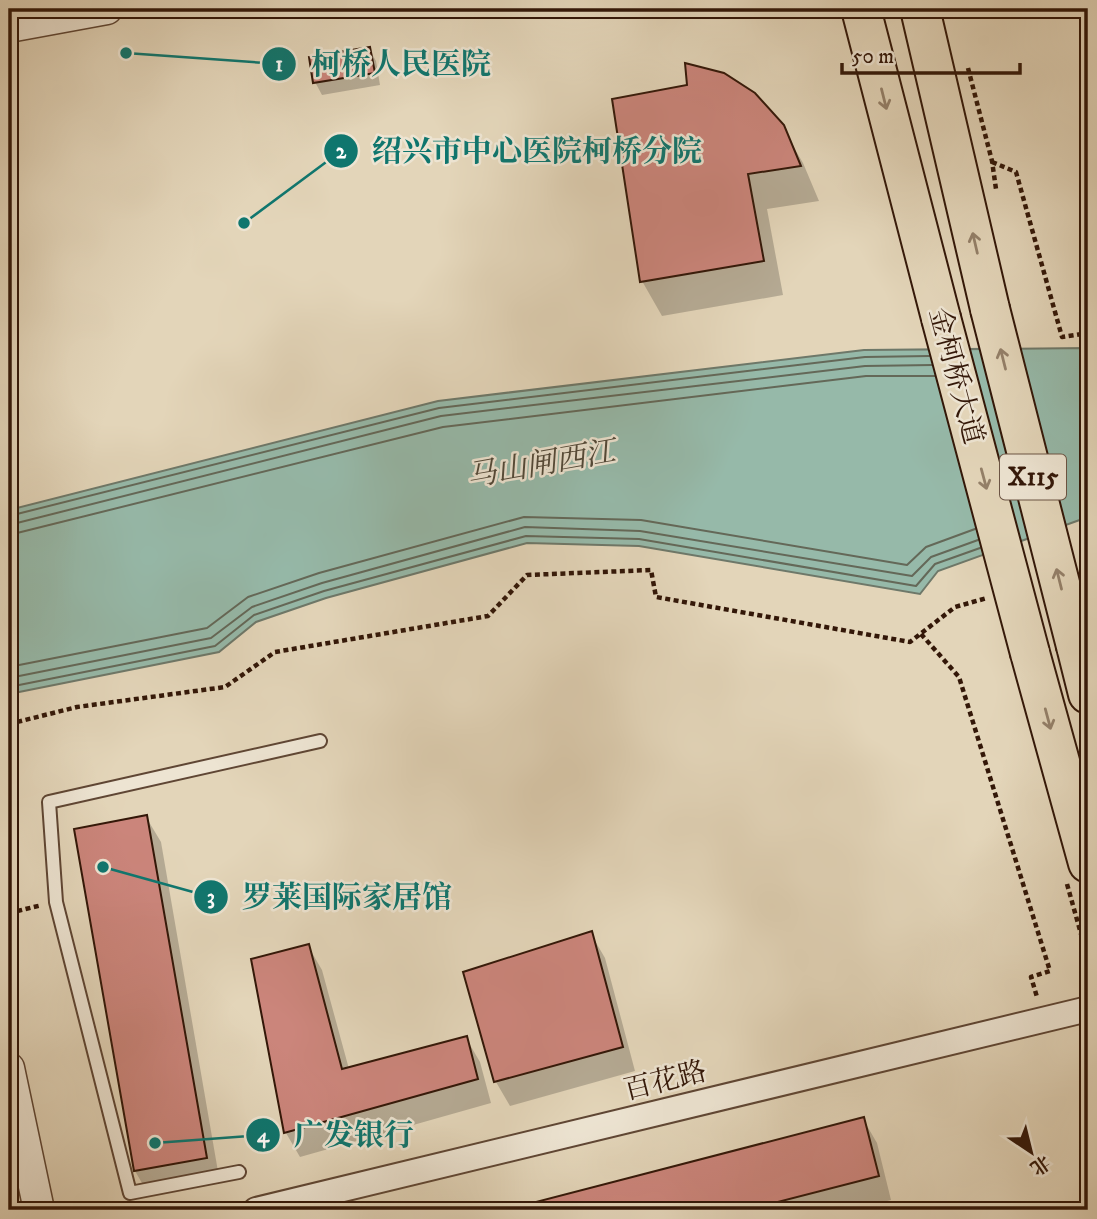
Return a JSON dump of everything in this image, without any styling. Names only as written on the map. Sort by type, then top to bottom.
[{"type":"main road","name":"金柯桥大道","points":[[861,9],[1030,653],[1088,863]]},
{"type":"main road","name":"金柯桥大道","points":[[920,9],[990,309],[1088,694]]},
{"type":"street","points":[[9,27],[107,9]]},
{"type":"street","name":"百花路","points":[[256,1210],[1088,1009]]},
{"type":"street","points":[[9,1068],[39,1210]]},
{"type":"lane","points":[[239,1172],[130,1193],[56,902],[49,802],[320,741]]},
{"type":"path","points":[[992,161],[1016,172],[1062,337],[1088,333]]},
{"type":"path","points":[[9,724],[77,707],[225,687],[275,652],[488,616],[527,576],[651,570],[656,597],[910,642],[955,607],[995,596]]},
{"type":"path","points":[[921,634],[959,677],[1050,971],[1031,977],[1043,1020]]},
{"type":"path","points":[[9,913],[56,902]]},
{"type":"water","name":"马山闸西江","points":[[1088,348],[1088,517],[938,571],[920,594],[639,546],[527,543],[326,598],[256,622],[219,652],[9,694],[9,510],[438,401],[864,350]]},
{"type":"building","points":[[370,47],[375,73],[313,83],[309,57]]},
{"type":"building","points":[[685,63],[724,73],[755,93],[784,125],[801,166],[748,174],[764,261],[640,282],[612,99],[687,85]]},
{"type":"building","points":[[147,815],[207,1158],[134,1171],[74,829]]},
{"type":"building","points":[[592,931],[623,1047],[494,1082],[463,972]]},
{"type":"building","points":[[309,944],[342,1069],[467,1036],[478,1079],[284,1133],[251,959]]},
{"type":"building","points":[[864,1117],[879,1176],[746,1210],[505,1210]]},
{"type":"place","name":"柯桥人民医院","points":[[126,53]]},
{"type":"place","name":"绍兴市中心医院柯桥分院","points":[[244,223]]},
{"type":"place","name":"罗莱国际家居馆","points":[[103,867]]},
{"type":"place","name":"广发银行","points":[[155,1143]]}]
